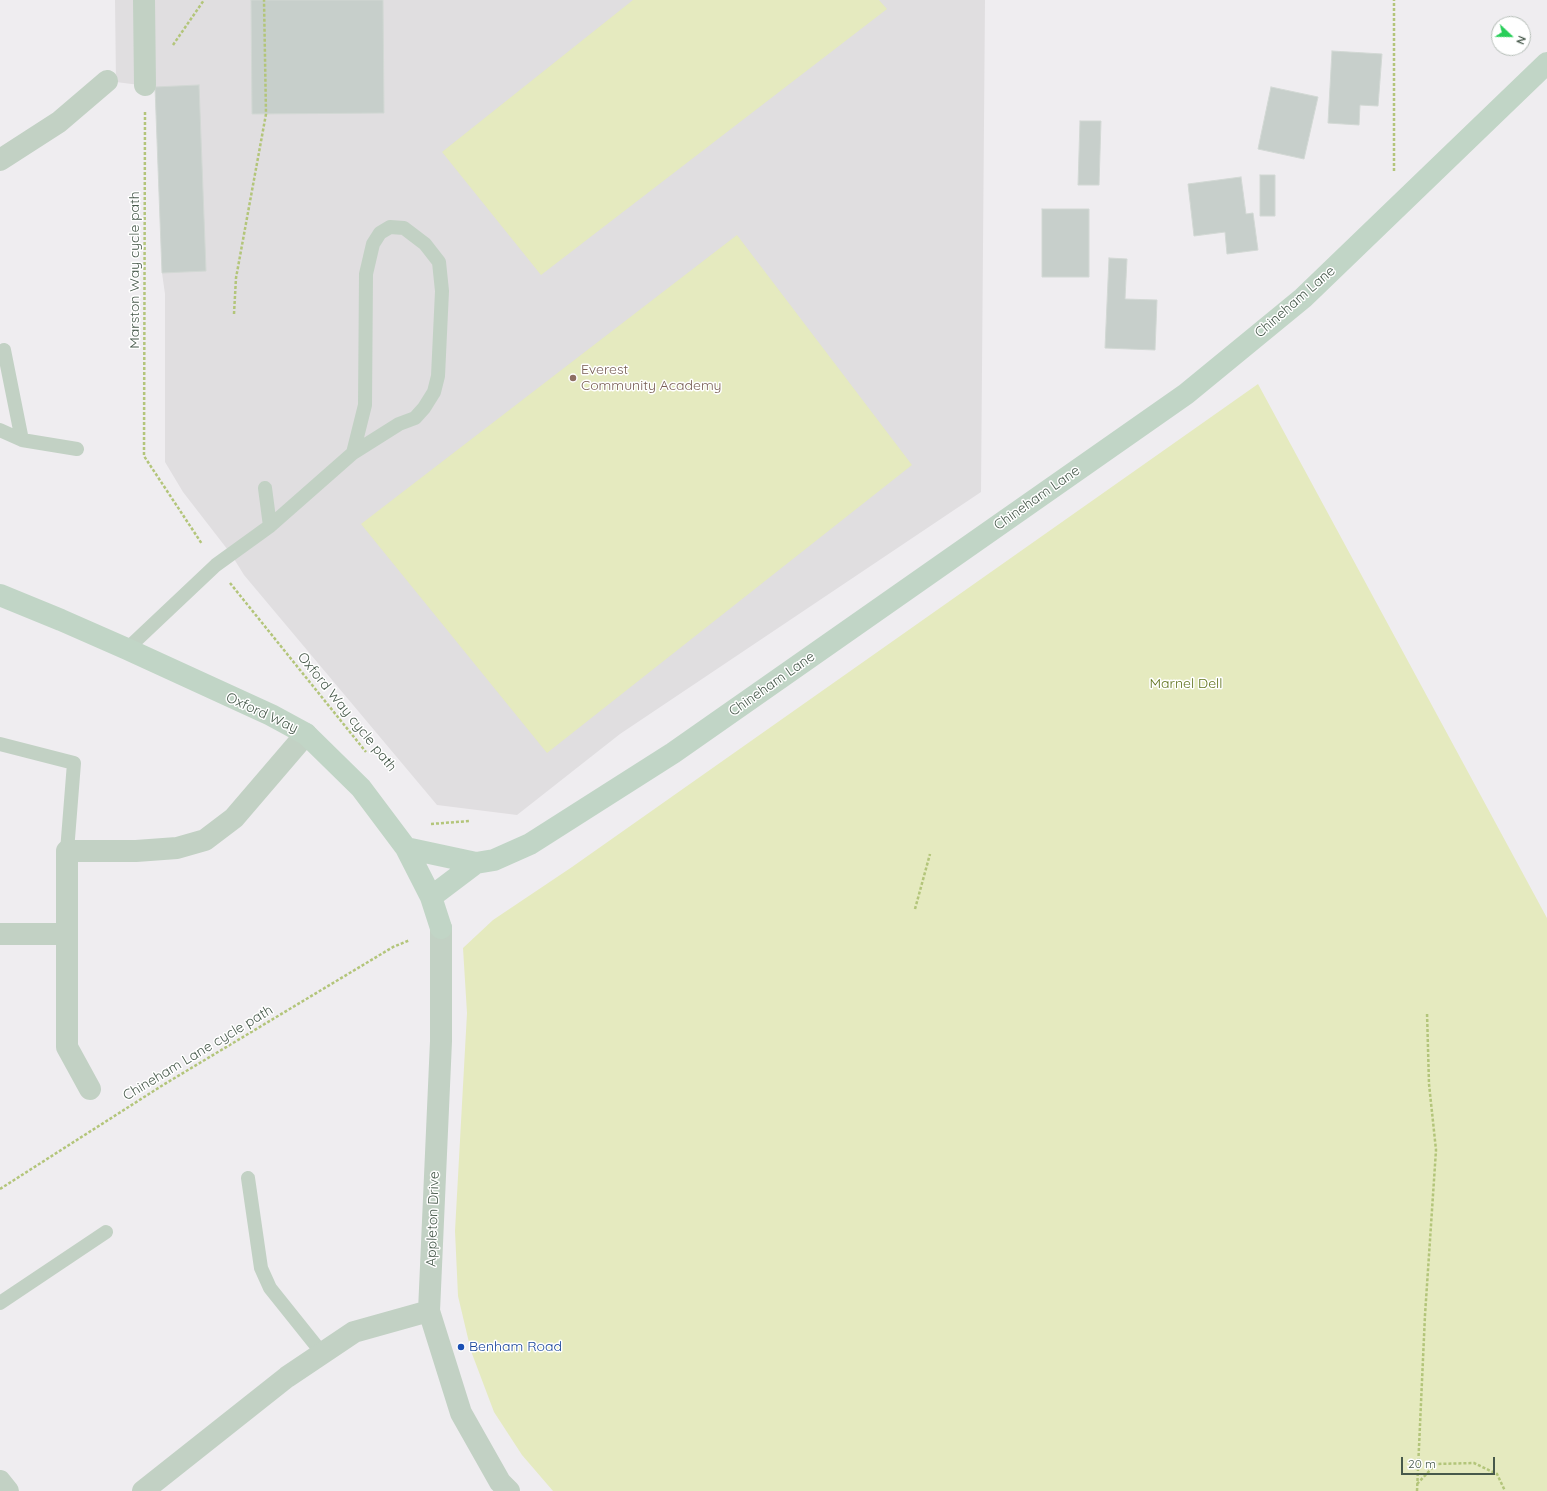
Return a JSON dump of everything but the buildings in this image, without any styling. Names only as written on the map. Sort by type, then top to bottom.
[{"type":"street","points":[[144,0],[145,85]]},
{"type":"street","name":"Chineham Lane","points":[[406,848],[476,863],[494,860],[530,844],[673,753],[1186,394],[1303,298],[1547,63]]},
{"type":"street","points":[[0,160],[59,122],[107,81]]},
{"type":"street","name":"Oxford Way","points":[[0,595],[127,649],[270,715],[306,734],[360,788],[406,848],[431,897],[441,928]]},
{"type":"street","points":[[90,1089],[66,1047],[67,851],[136,851],[177,848],[205,840],[234,818],[306,734]]},
{"type":"street","name":"Chineham Lane","points":[[431,897],[476,863]]},
{"type":"street","name":"Appleton Drive","points":[[441,928],[441,1041],[429,1311],[461,1413],[500,1482],[509,1491]]},
{"type":"street","points":[[0,934],[67,934]]},
{"type":"street","points":[[143,1491],[287,1377],[354,1332],[429,1311]]},
{"type":"street","points":[[0,1481],[8,1491]]},
{"type":"lane","points":[[127,649],[216,565],[270,526],[353,453],[399,424],[415,418],[424,408],[434,392],[438,376],[442,291],[439,262],[425,244],[404,228],[390,227],[380,233],[373,244],[366,274],[365,405],[353,453]]},
{"type":"lane","points":[[0,353],[4,350],[22,440]]},
{"type":"lane","points":[[0,430],[22,440],[77,449]]},
{"type":"lane","points":[[265,488],[270,526]]},
{"type":"lane","points":[[0,744],[74,763],[67,851]]},
{"type":"lane","points":[[248,1178],[261,1268],[270,1288],[322,1353]]},
{"type":"lane","points":[[0,1303],[106,1232]]},
{"type":"path","points":[[172,46],[204,0]]},
{"type":"path","points":[[234,314],[236,278],[266,114],[264,0]]},
{"type":"path","points":[[1394,0],[1394,211]]},
{"type":"path","name":"Marston Way cycle path","points":[[145,85],[144,456],[202,544]]},
{"type":"path","name":"Oxford Way cycle path","points":[[226,578],[370,756]]},
{"type":"path","points":[[425,824],[470,821]]},
{"type":"path","points":[[914,909],[930,854]]},
{"type":"path","name":"Chineham Lane cycle path","points":[[0,1189],[163,1085],[393,947],[410,940]]},
{"type":"path","points":[[1417,1491],[1426,1307],[1436,1150],[1430,1084],[1426,1012]]},
{"type":"path","points":[[1417,1484],[1436,1464],[1474,1463],[1497,1474],[1505,1491]]},
{"type":"shaded area","name":"Everest Community Academy","points":[[115,0],[985,0],[981,492],[620,734],[517,815],[437,805],[244,575],[231,554],[183,492],[165,462],[165,294],[162,273],[155,87],[116,82]]},
{"type":"green space","points":[[633,0],[879,0],[887,9],[541,275],[442,152]]},
{"type":"green space","points":[[737,235],[912,465],[547,753],[361,524]]},
{"type":"green space","name":"Marnel Dell","points":[[1258,384],[1547,918],[1547,1491],[553,1491],[522,1455],[494,1412],[471,1351],[458,1296],[455,1231],[467,1013],[463,948],[493,920],[572,867]]},
{"type":"place","name":"Everest Community Academy","points":[[573,378]]},
{"type":"place","name":"Benham Road","points":[[461,1347]]}]
